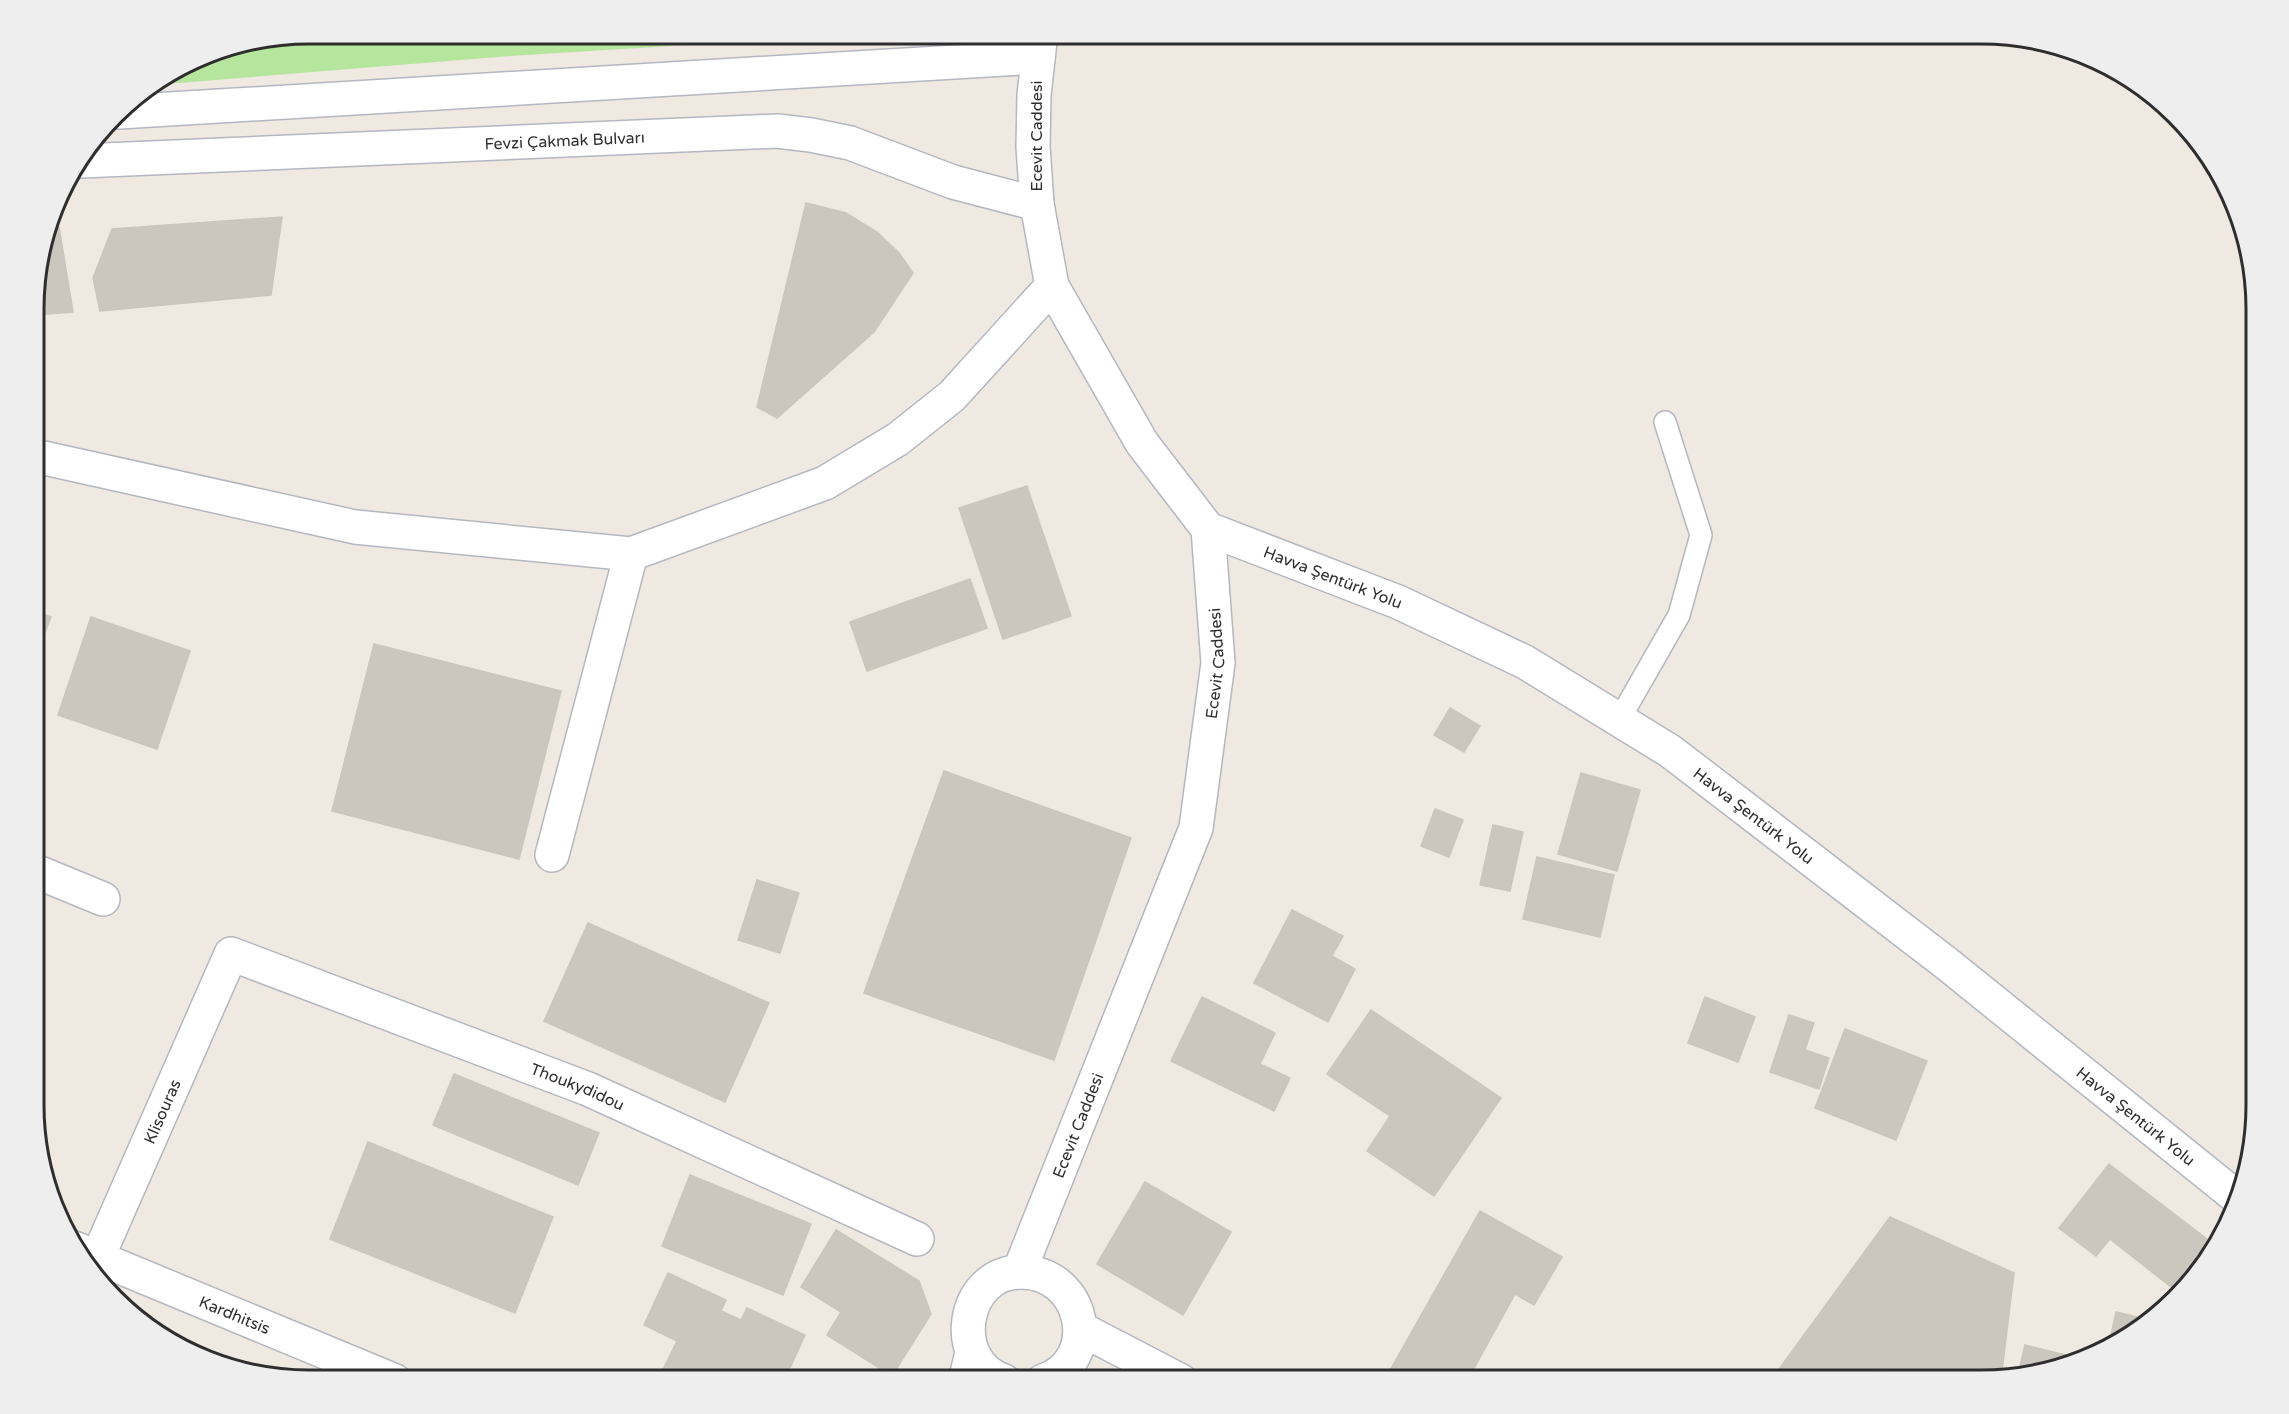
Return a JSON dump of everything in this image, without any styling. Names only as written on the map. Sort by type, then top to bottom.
[{"type":"street","points":[[132,111],[1039,45]]},
{"type":"street","name":"Ecevit Caddesi","points":[[1019,1272],[1197,828],[1218,663],[1208,529],[1142,443],[1052,286],[1037,204],[1033,147],[1039,45]]},
{"type":"street","name":"Fevzi Çakmak Bulvarı","points":[[88,161],[777,131],[850,143],[953,182],[1037,204]]},
{"type":"street","points":[[44,458],[355,527],[631,554],[825,483],[898,439],[952,396],[1052,286]]},
{"type":"street","name":"Havva Şentürk Yolu","points":[[1208,529],[1269,550],[1398,602],[1525,662],[1670,751],[1937,956],[2230,1192]]},
{"type":"street","points":[[552,855],[631,554]]},
{"type":"street","points":[[44,875],[103,899]]},
{"type":"street","name":"Thoukydidou","points":[[231,954],[588,1089],[917,1239]]},
{"type":"street","name":"Klisouras","points":[[89,1255],[231,954]]},
{"type":"street","name":"Kardhitsis","points":[[93,1260],[367,1370]]},
{"type":"street","points":[[986,1370],[969,1367],[968,1317],[974,1300],[986,1286],[1002,1276],[1019,1272],[1038,1274],[1055,1281],[1069,1294],[1077,1311],[1081,1329],[1077,1348],[1061,1370]]},
{"type":"street","points":[[1081,1329],[1160,1370]]},
{"type":"lane","points":[[1619,720],[1679,615],[1701,535],[1665,422]]},
{"type":"green space","points":[[292,44],[703,44],[510,56],[168,84],[224,58],[257,49]]},
{"type":"building","points":[[806,203],[846,213],[877,232],[899,253],[913,273],[874,332],[777,418],[757,407]]},
{"type":"building","points":[[282,217],[271,295],[100,311],[93,278],[112,229]]},
{"type":"building","points":[[57,227],[59,227],[73,312],[44,314],[46,274]]},
{"type":"building","points":[[1027,486],[1071,616],[1003,639],[959,508]]},
{"type":"building","points":[[970,579],[987,628],[867,671],[850,622]]},
{"type":"building","points":[[44,614],[51,617],[44,635]]},
{"type":"building","points":[[91,617],[190,651],[157,749],[58,715]]},
{"type":"building","points":[[374,644],[561,691],[519,859],[332,811]]},
{"type":"building","points":[[1450,708],[1480,726],[1464,752],[1434,735]]},
{"type":"building","points":[[944,771],[1131,838],[1095,943],[906,876]]},
{"type":"building","points":[[1581,773],[1640,790],[1617,871],[1558,854]]},
{"type":"building","points":[[1435,809],[1463,820],[1449,857],[1421,846]]},
{"type":"building","points":[[1493,825],[1523,832],[1510,891],[1480,885]]},
{"type":"building","points":[[1537,857],[1614,875],[1600,937],[1523,919]]},
{"type":"building","points":[[906,876],[1095,943],[1054,1060],[864,993]]},
{"type":"building","points":[[757,880],[799,893],[780,953],[738,940]]},
{"type":"building","points":[[1292,910],[1343,936],[1332,956],[1355,969],[1328,1022],[1254,983]]},
{"type":"building","points":[[588,923],[769,1003],[725,1102],[544,1021]]},
{"type":"building","points":[[1202,997],[1275,1033],[1260,1064],[1290,1078],[1274,1111],[1171,1061]]},
{"type":"building","points":[[1705,997],[1755,1017],[1738,1062],[1688,1043]]},
{"type":"building","points":[[1371,1010],[1501,1098],[1434,1196],[1367,1151],[1390,1116],[1327,1074]]},
{"type":"building","points":[[1789,1015],[1814,1023],[1805,1050],[1829,1058],[1819,1089],[1770,1072]]},
{"type":"building","points":[[1845,1029],[1927,1061],[1896,1140],[1815,1108]]},
{"type":"building","points":[[454,1074],[599,1133],[578,1185],[433,1125]]},
{"type":"building","points":[[368,1142],[553,1217],[515,1313],[330,1239]]},
{"type":"building","points":[[2109,1164],[2209,1240],[2191,1267],[2173,1288],[2110,1239],[2096,1256],[2059,1228]]},
{"type":"building","points":[[690,1175],[811,1224],[783,1295],[662,1246]]},
{"type":"building","points":[[1145,1182],[1231,1232],[1183,1315],[1097,1264]]},
{"type":"building","points":[[1480,1211],[1562,1257],[1534,1305],[1515,1294],[1473,1370],[1390,1370]]},
{"type":"building","points":[[1890,1217],[2014,1273],[2002,1369],[1778,1370]]},
{"type":"building","points":[[836,1230],[919,1281],[931,1314],[896,1370],[882,1370],[827,1335],[841,1312],[801,1287]]},
{"type":"building","points":[[668,1273],[726,1300],[721,1311],[741,1320],[747,1308],[805,1335],[789,1370],[663,1370],[677,1341],[644,1325]]},
{"type":"building","points":[[2116,1312],[2140,1318],[2128,1326],[2111,1336]]},
{"type":"building","points":[[2025,1345],[2067,1355],[2049,1361],[2020,1367]]}]
